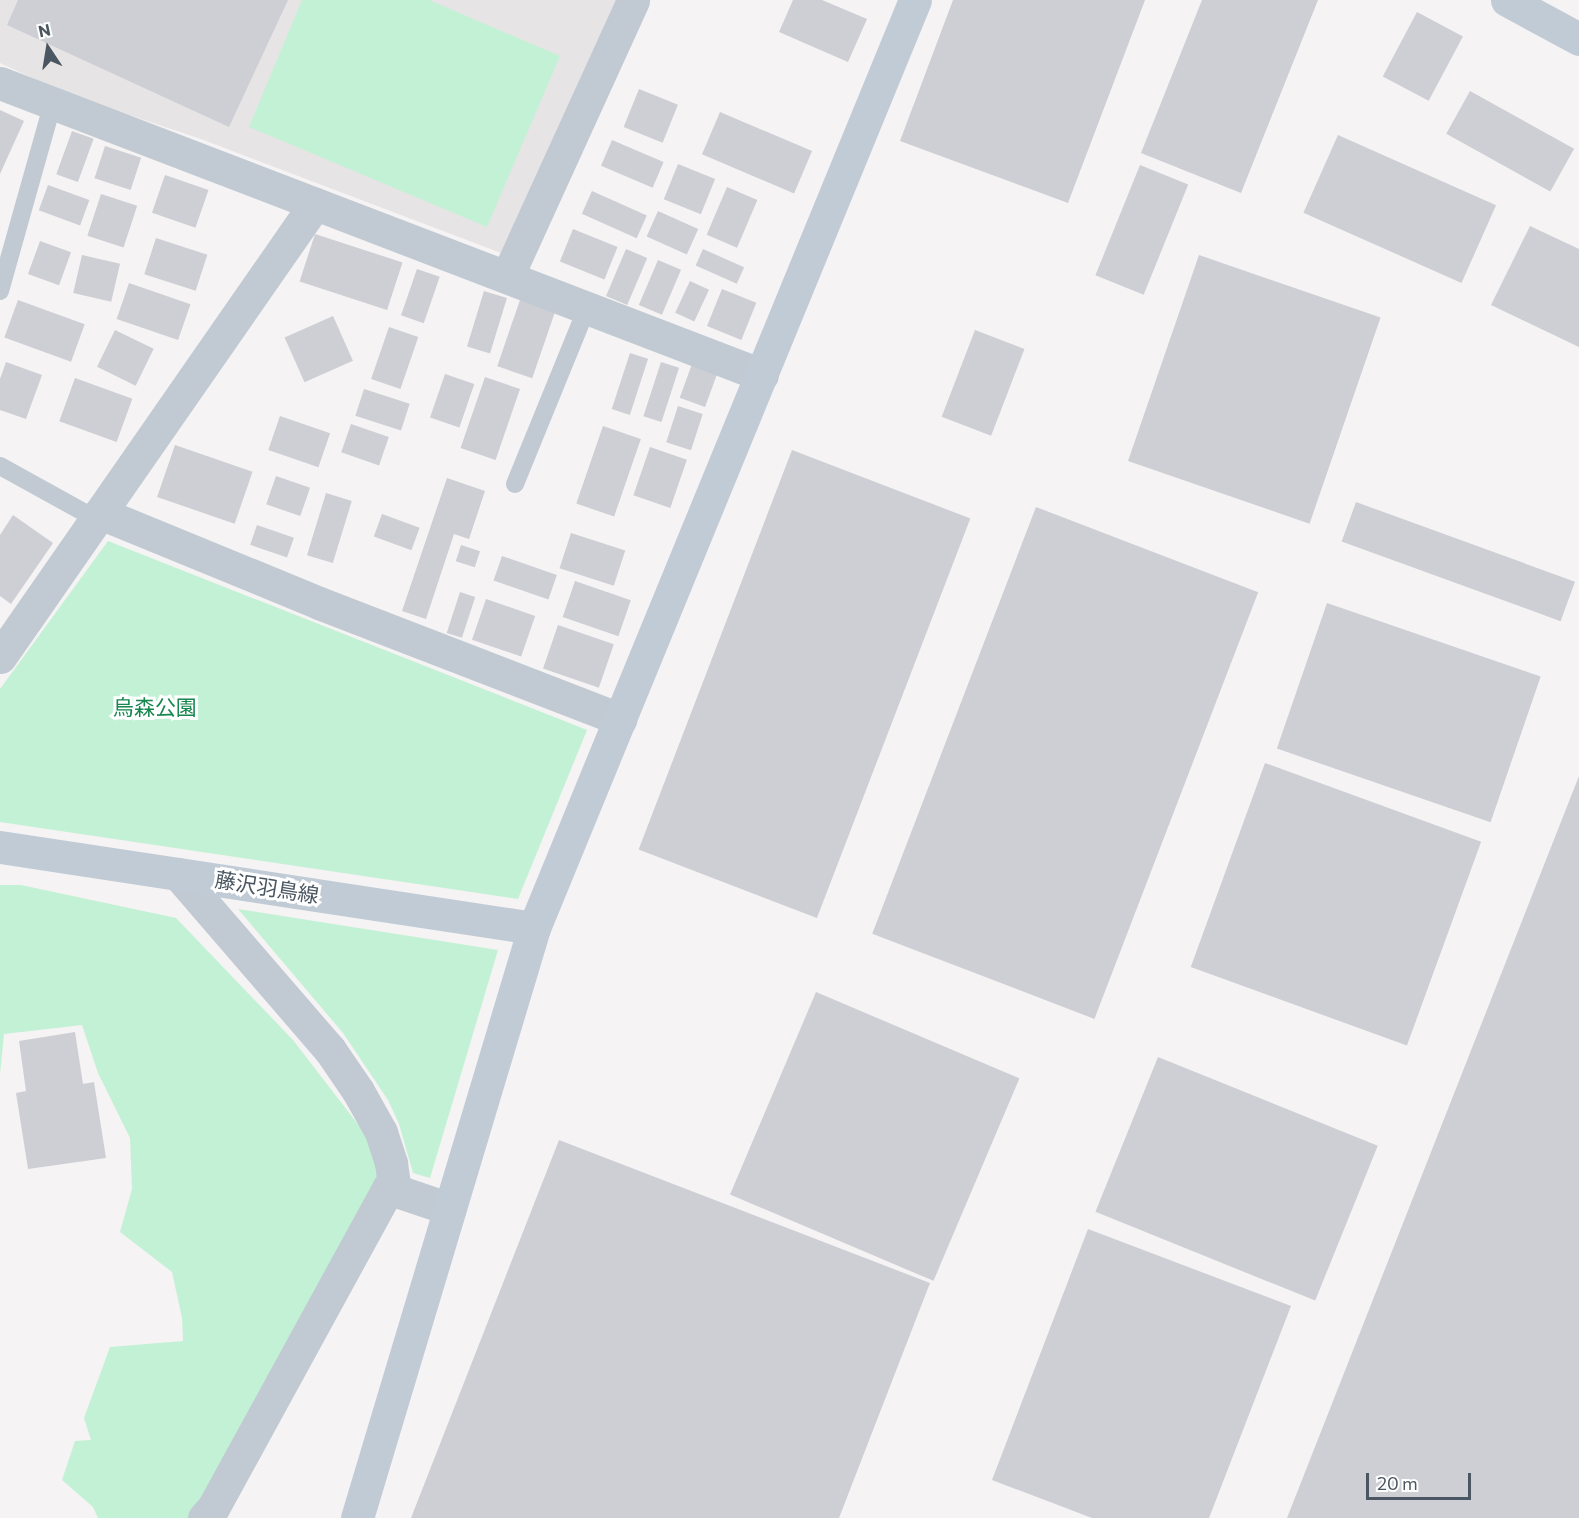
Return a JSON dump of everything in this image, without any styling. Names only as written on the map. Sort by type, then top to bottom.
[{"type":"street","points":[[507,277],[633,0]]},
{"type":"street","points":[[357,1518],[534,928],[915,0]]},
{"type":"street","points":[[1507,0],[1579,39]]},
{"type":"street","points":[[0,83],[762,375]]},
{"type":"street","points":[[0,657],[315,204]]},
{"type":"street","points":[[98,516],[620,719]]},
{"type":"street","name":"藤沢羽鳥線","points":[[0,847],[534,928]]},
{"type":"street","points":[[178,874],[330,1050],[358,1090],[381,1132],[391,1163],[395,1191]]},
{"type":"street","points":[[204,1518],[213,1508],[388,1188],[450,1209]]},
{"type":"lane","points":[[0,291],[53,104]]},
{"type":"lane","points":[[515,484],[587,308]]},
{"type":"lane","points":[[0,465],[98,516]]},
{"type":"shaded area","points":[[0,0],[631,0],[517,259],[201,139],[69,95],[0,63]]},
{"type":"green space","points":[[302,0],[429,0],[560,56],[487,227],[249,127]]},
{"type":"green space","name":"烏森公園","points":[[108,541],[587,730],[518,899],[0,822],[0,689]]},
{"type":"green space","points":[[0,885],[21,885],[176,918],[293,1040],[367,1136],[383,1182],[190,1518],[98,1518],[93,1507],[62,1480],[75,1441],[91,1440],[84,1418],[110,1347],[183,1341],[182,1318],[172,1272],[120,1232],[132,1189],[130,1138],[98,1073],[82,1025],[4,1034],[0,1074]]},
{"type":"green space","points":[[238,909],[498,950],[430,1178],[413,1173],[399,1124],[388,1100],[343,1033]]},
{"type":"building","points":[[18,0],[288,0],[229,127],[7,25]]},
{"type":"building","points":[[793,0],[822,0],[867,19],[848,62],[779,32]]},
{"type":"building","points":[[953,0],[1145,0],[1068,203],[900,141]]},
{"type":"building","points":[[1202,0],[1318,0],[1241,193],[1141,153]]},
{"type":"building","points":[[1417,12],[1463,36],[1429,101],[1383,76]]},
{"type":"building","points":[[639,89],[678,105],[663,143],[624,127]]},
{"type":"building","points":[[1470,91],[1574,149],[1550,192],[1446,134]]},
{"type":"building","points":[[0,110],[24,121],[0,174]]},
{"type":"building","points":[[720,112],[812,151],[794,193],[702,154]]},
{"type":"building","points":[[72,131],[94,139],[78,182],[56,174]]},
{"type":"building","points":[[1338,135],[1496,205],[1461,283],[1303,213]]},
{"type":"building","points":[[612,140],[664,162],[653,188],[601,166]]},
{"type":"building","points":[[105,146],[141,158],[131,190],[94,178]]},
{"type":"building","points":[[678,164],[715,179],[701,214],[664,199]]},
{"type":"building","points":[[1140,165],[1188,184],[1144,295],[1095,275]]},
{"type":"building","points":[[165,175],[208,190],[195,228],[152,213]]},
{"type":"building","points":[[48,185],[89,200],[80,225],[39,210]]},
{"type":"building","points":[[727,187],[757,200],[737,248],[707,235]]},
{"type":"building","points":[[592,191],[647,215],[637,238],[582,214]]},
{"type":"building","points":[[101,194],[137,206],[124,248],[87,236]]},
{"type":"building","points":[[658,211],[698,229],[687,254],[647,237]]},
{"type":"building","points":[[1530,226],[1579,249],[1579,347],[1491,305]]},
{"type":"building","points":[[573,229],[618,247],[604,279],[560,261]]},
{"type":"building","points":[[315,234],[402,262],[387,310],[300,282]]},
{"type":"building","points":[[156,238],[207,255],[196,291],[144,274]]},
{"type":"building","points":[[40,241],[71,252],[59,285],[28,274]]},
{"type":"building","points":[[626,249],[647,258],[627,305],[606,296]]},
{"type":"building","points":[[703,249],[744,267],[737,284],[696,265]]},
{"type":"building","points":[[82,255],[120,264],[111,302],[73,293]]},
{"type":"building","points":[[1199,255],[1381,318],[1310,524],[1128,461]]},
{"type":"building","points":[[658,260],[681,270],[662,315],[639,305]]},
{"type":"building","points":[[417,269],[440,277],[424,323],[401,315]]},
{"type":"building","points":[[690,281],[709,290],[694,322],[675,313]]},
{"type":"building","points":[[129,283],[190,304],[178,340],[117,319]]},
{"type":"building","points":[[722,289],[756,303],[741,340],[707,326]]},
{"type":"building","points":[[484,291],[507,298],[490,353],[467,346]]},
{"type":"building","points":[[18,300],[85,324],[71,362],[4,338]]},
{"type":"building","points":[[520,300],[555,312],[532,378],[497,366]]},
{"type":"building","points":[[333,316],[353,361],[305,382],[285,338]]},
{"type":"building","points":[[389,327],[418,337],[400,389],[371,379]]},
{"type":"building","points":[[115,330],[154,349],[136,386],[97,367]]},
{"type":"building","points":[[975,330],[1024,349],[991,436],[942,417]]},
{"type":"building","points":[[630,353],[648,359],[630,415],[612,409]]},
{"type":"building","points":[[6,362],[42,375],[26,419],[0,410],[0,379]]},
{"type":"building","points":[[661,362],[679,368],[661,422],[643,416]]},
{"type":"building","points":[[692,364],[717,373],[705,407],[680,398]]},
{"type":"building","points":[[445,374],[474,384],[459,428],[430,417]]},
{"type":"building","points":[[485,377],[520,389],[496,460],[461,448]]},
{"type":"building","points":[[75,378],[132,399],[117,442],[59,421]]},
{"type":"building","points":[[364,389],[410,404],[401,430],[355,416]]},
{"type":"building","points":[[678,406],[703,414],[691,450],[666,442]]},
{"type":"building","points":[[280,416],[330,433],[318,467],[268,450]]},
{"type":"building","points":[[351,424],[389,437],[379,465],[341,452]]},
{"type":"building","points":[[603,426],[641,439],[614,517],[576,504]]},
{"type":"building","points":[[175,445],[253,472],[235,524],[157,497]]},
{"type":"building","points":[[650,447],[687,460],[670,508],[633,495]]},
{"type":"building","points":[[792,450],[970,518],[817,918],[639,850]]},
{"type":"building","points":[[276,476],[310,488],[300,516],[266,504]]},
{"type":"building","points":[[447,478],[485,491],[469,539],[454,534],[426,619],[402,611]]},
{"type":"building","points":[[326,493],[352,501],[333,563],[307,555]]},
{"type":"building","points":[[1356,502],[1575,582],[1561,621],[1342,541]]},
{"type":"building","points":[[1036,507],[1258,592],[1094,1019],[872,934]]},
{"type":"building","points":[[382,514],[420,528],[411,550],[374,537]]},
{"type":"building","points":[[13,515],[53,543],[11,604],[0,596],[0,535]]},
{"type":"building","points":[[257,525],[294,538],[287,558],[250,545]]},
{"type":"building","points":[[571,533],[625,551],[614,586],[560,568]]},
{"type":"building","points":[[461,545],[480,551],[475,567],[456,561]]},
{"type":"building","points":[[502,556],[557,575],[548,599],[494,581]]},
{"type":"building","points":[[575,581],[631,600],[618,636],[563,617]]},
{"type":"building","points":[[460,592],[475,597],[462,638],[447,633]]},
{"type":"building","points":[[486,599],[535,616],[521,657],[472,640]]},
{"type":"building","points":[[1327,603],[1541,677],[1491,822],[1277,749]]},
{"type":"building","points":[[558,625],[614,644],[599,688],[543,668]]},
{"type":"building","points":[[1265,763],[1481,842],[1407,1046],[1191,967]]},
{"type":"building","points":[[1579,776],[1579,1518],[1287,1518]]},
{"type":"building","points":[[816,992],[1019,1078],[933,1281],[730,1195]]},
{"type":"building","points":[[75,1032],[83,1084],[94,1082],[106,1158],[28,1169],[16,1093],[26,1091],[19,1041]]},
{"type":"building","points":[[1158,1057],[1378,1146],[1315,1301],[1095,1212]]},
{"type":"building","points":[[559,1140],[930,1283],[839,1518],[411,1518]]},
{"type":"building","points":[[1088,1229],[1291,1306],[1209,1518],[1092,1518],[992,1480]]}]
